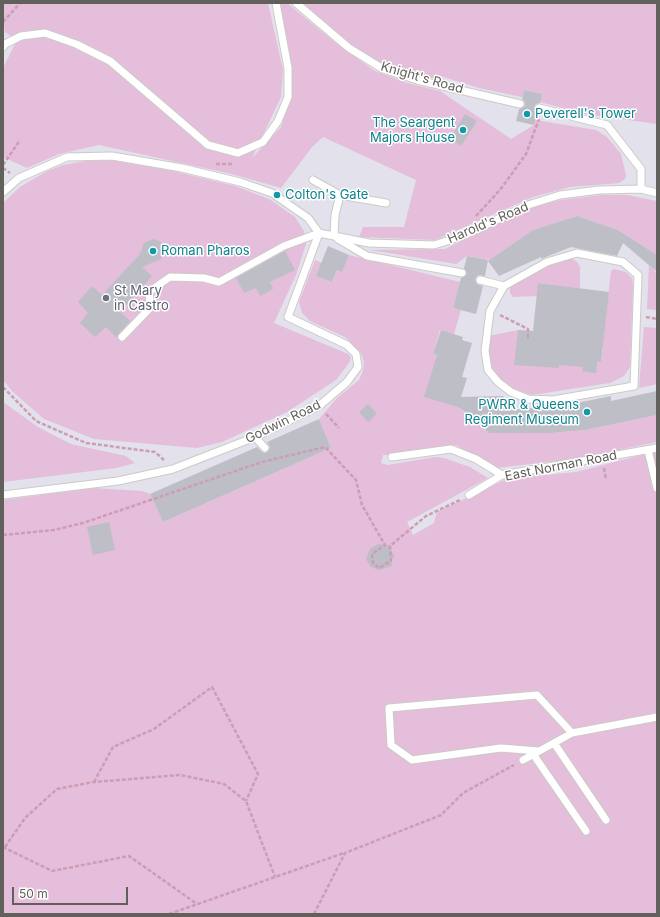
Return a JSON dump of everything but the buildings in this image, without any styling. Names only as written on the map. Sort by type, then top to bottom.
[{"type":"lane","points":[[3,47],[5,44],[21,36],[45,33],[76,44],[110,61],[208,145],[238,153],[263,142],[278,121],[288,97],[288,68],[276,3]]},
{"type":"lane","name":"Knight's Road","points":[[296,3],[349,48],[383,69],[417,80],[520,104]]},
{"type":"lane","points":[[540,109],[607,125],[640,169],[641,189]]},
{"type":"lane","points":[[3,192],[19,178],[67,157],[112,156],[182,168],[240,182],[272,192],[308,218],[319,233]]},
{"type":"lane","points":[[313,180],[340,194],[386,203]]},
{"type":"lane","name":"Harold's Road","points":[[334,236],[369,243],[434,245],[460,237],[528,205],[560,195],[599,190],[641,189],[657,193]]},
{"type":"lane","points":[[334,236],[335,215],[340,194]]},
{"type":"lane","points":[[122,337],[149,309],[150,291],[170,277],[204,278],[219,282],[284,246],[319,233],[334,236],[367,256],[462,273]]},
{"type":"lane","name":"Godwin Road","points":[[3,495],[118,481],[172,469],[255,437],[319,406],[347,382],[358,368],[356,354],[347,345],[288,317],[319,233]]},
{"type":"lane","points":[[577,253],[623,262],[638,275],[634,386],[553,400],[528,399],[511,392],[498,382],[488,370],[485,351],[490,310],[504,286],[547,262],[577,253]]},
{"type":"lane","points":[[480,280],[504,286]]},
{"type":"lane","points":[[255,437],[265,448]]},
{"type":"lane","name":"East Norman Road","points":[[469,495],[502,475],[657,448]]},
{"type":"lane","points":[[392,456],[451,449],[476,459],[502,475]]},
{"type":"lane","points":[[648,450],[657,488]]},
{"type":"lane","points":[[572,733],[537,695],[390,708],[392,745],[412,760],[501,748],[536,753],[586,831]]},
{"type":"lane","points":[[522,760],[572,733],[657,717]]},
{"type":"lane","points":[[554,743],[606,820]]},
{"type":"path","points":[[3,22],[20,3]]},
{"type":"path","points":[[475,218],[500,190],[526,154],[538,125],[540,109]]},
{"type":"path","points":[[3,165],[20,140]]},
{"type":"path","points":[[490,310],[528,329],[528,340]]},
{"type":"path","points":[[3,387],[36,421],[86,443],[155,452],[172,469]]},
{"type":"path","points":[[319,406],[339,428]]},
{"type":"path","points":[[3,535],[54,530],[83,523],[262,462],[325,447],[356,480],[362,505],[385,545],[372,554],[373,563],[379,568],[391,561],[390,546],[426,516],[469,495]]},
{"type":"path","points":[[94,782],[112,747],[154,729],[212,687],[258,774],[246,801]]},
{"type":"path","points":[[169,914],[345,853],[441,815],[462,793],[522,760]]},
{"type":"path","points":[[197,904],[129,856],[52,872],[4,847],[25,818],[57,789],[94,782],[180,775],[224,784],[246,801],[275,877]]},
{"type":"path","points":[[314,914],[345,853]]},
{"type":"shaded area","points":[[3,3],[268,3],[283,70],[281,97],[252,158],[281,127],[291,99],[291,69],[278,3],[287,3],[337,44],[375,71],[407,83],[440,91],[511,139],[534,125],[536,120],[596,130],[607,137],[621,154],[626,175],[625,179],[619,183],[570,187],[533,197],[435,240],[359,237],[363,227],[404,227],[416,180],[323,137],[312,147],[281,188],[232,174],[99,145],[59,154],[27,168],[3,157],[3,68],[17,40],[5,32],[3,21]]},
{"type":"shaded area","points":[[302,3],[657,3],[657,124],[585,114],[540,102],[542,94],[524,90],[522,97],[479,88],[437,75],[448,81],[404,73],[386,67],[351,46]]},
{"type":"shaded area","points":[[111,160],[173,171],[235,186],[269,199],[295,217],[304,231],[306,244],[296,275],[274,323],[348,354],[351,358],[349,363],[336,380],[287,412],[222,442],[197,448],[94,439],[44,419],[12,391],[3,380],[3,203],[20,187],[47,171],[63,165],[86,161]]},
{"type":"shaded area","points":[[601,195],[627,195],[657,201],[657,255],[618,230],[577,216],[533,230],[490,260],[467,256],[456,264],[370,250],[445,249],[534,206],[561,200]]},
{"type":"shaded area","points":[[349,255],[460,282],[453,308],[461,310],[454,334],[440,330],[433,354],[445,358],[458,407],[489,433],[551,433],[585,430],[657,415],[657,442],[575,459],[496,468],[456,445],[383,455],[381,463],[388,465],[435,457],[444,458],[470,467],[488,478],[407,522],[413,535],[434,523],[437,512],[507,479],[576,472],[657,451],[657,914],[3,914],[3,500],[94,488],[142,491],[150,494],[163,522],[331,448],[319,419],[337,398],[359,380],[363,371],[364,362],[361,353],[345,337],[310,321],[302,313],[299,302],[315,260],[322,263],[317,276],[332,282],[337,270],[342,271]]},
{"type":"shaded area","points":[[571,258],[577,262],[580,267],[580,288],[553,287],[553,285],[539,283],[537,296],[513,297],[510,293],[510,286],[527,276],[562,260]]},
{"type":"shaded area","points":[[649,265],[657,274],[657,310],[647,309]]},
{"type":"shaded area","points":[[614,269],[626,272],[632,278],[633,285],[630,367],[624,376],[610,383],[532,395],[506,386],[493,372],[487,350],[489,336],[518,330],[526,339],[579,360],[601,362],[603,348],[599,347],[607,306],[611,271]]},
{"type":"shaded area","points":[[644,327],[657,328],[657,384],[639,388]]},
{"type":"shaded area","points":[[3,402],[38,427],[71,444],[126,456],[135,463],[116,468],[3,482]]},
{"type":"place","name":"Peverell's Tower","points":[[527,114]]},
{"type":"place","name":"The Seargent Majors House","points":[[463,130]]},
{"type":"place","name":"Colton's Gate","points":[[277,195]]},
{"type":"place","name":"Roman Pharos","points":[[153,251]]},
{"type":"place","name":"St Mary in Castro","points":[[106,298]]},
{"type":"place","name":"PWRR & Queens Regiment Museum","points":[[587,412]]}]
